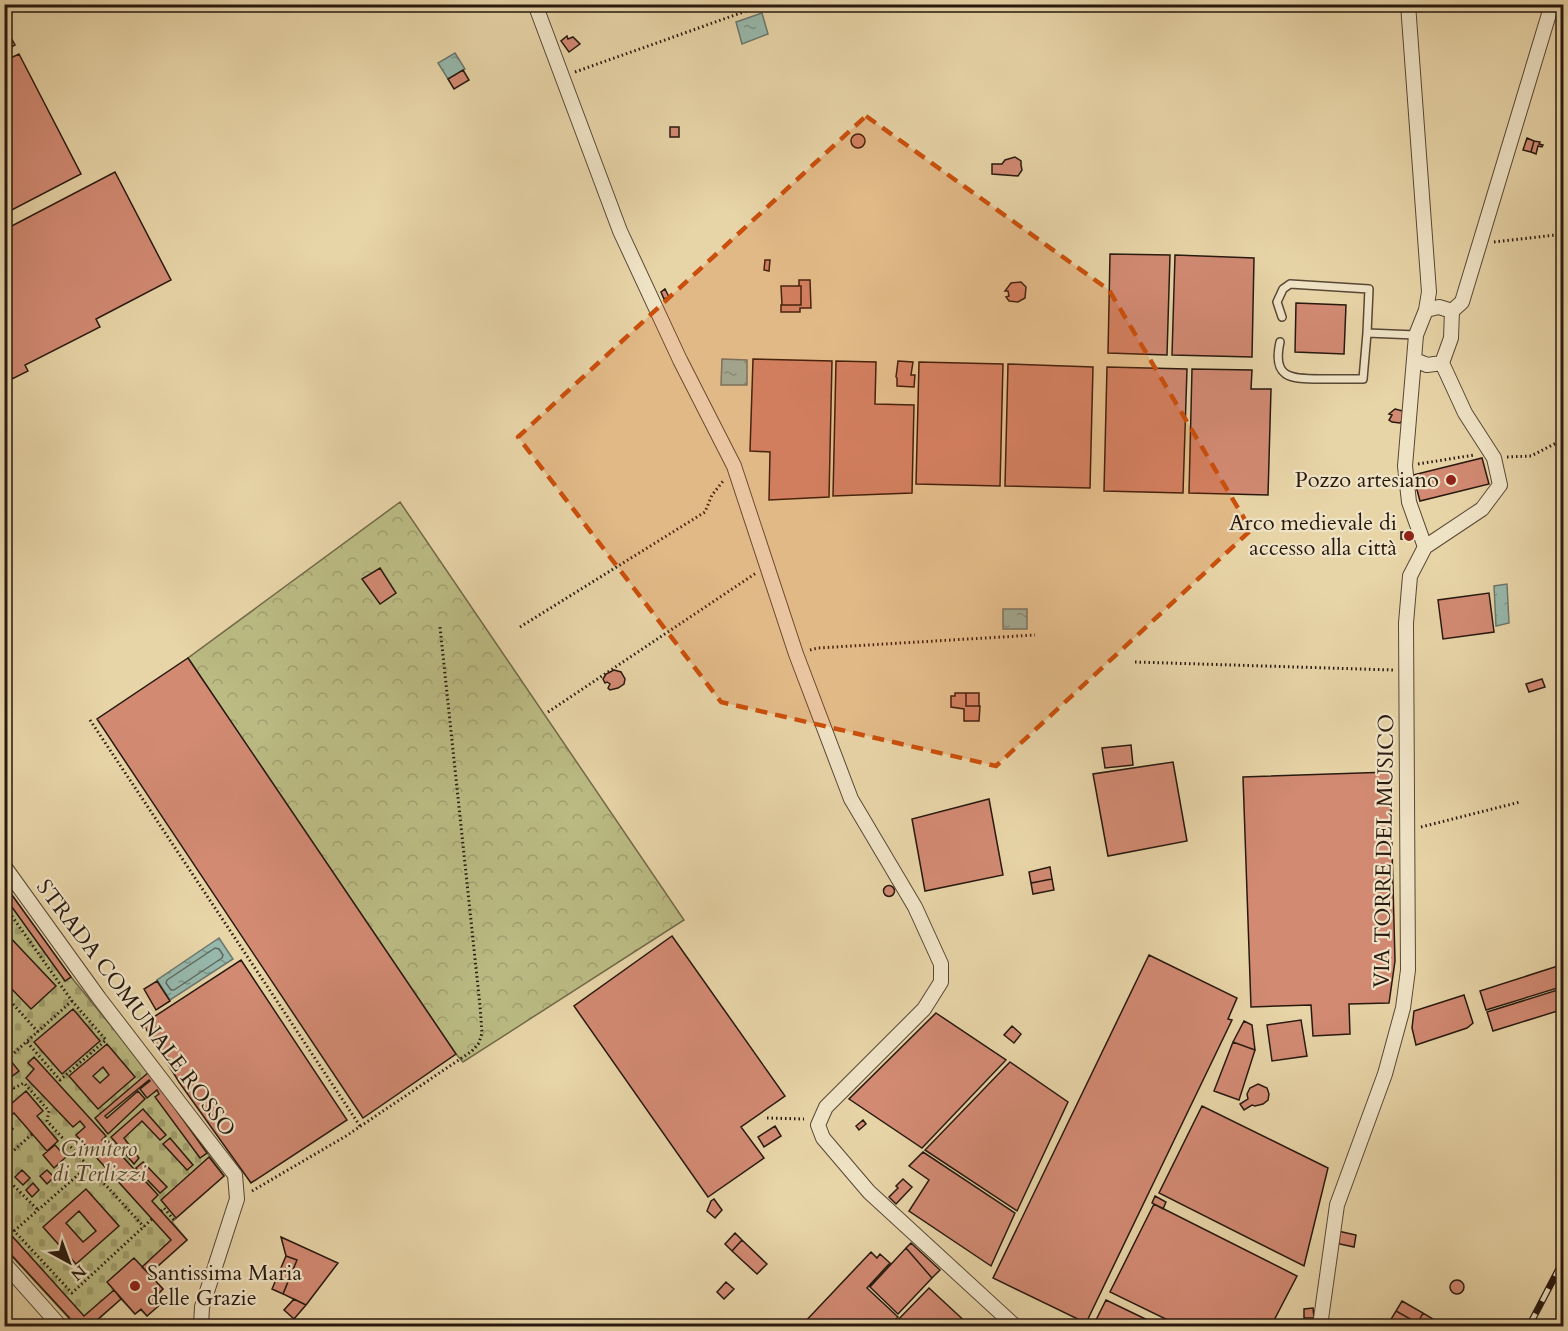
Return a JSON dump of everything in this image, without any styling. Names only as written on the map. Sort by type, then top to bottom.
[{"type":"street","points":[[535,4],[620,231],[680,360],[734,466],[796,654],[851,799],[915,907],[941,964],[941,982],[924,1009],[826,1107],[818,1125],[823,1138],[869,1192],[1015,1326]]},
{"type":"street","points":[[1408,4],[1430,292],[1416,335],[1405,466],[1409,502],[1425,547]]},
{"type":"street","points":[[1494,458],[1465,413],[1442,363],[1451,338],[1452,311],[1462,302],[1552,4]]},
{"type":"street","points":[[1426,310],[1439,307],[1452,311]]},
{"type":"street","points":[[1415,360],[1427,365],[1442,363]]},
{"type":"street","name":"VIA TORRE DEL MUSICO","points":[[1320,1326],[1337,1205],[1385,1074],[1402,1008],[1408,970],[1406,623],[1410,576],[1425,547],[1482,509],[1500,485],[1494,458]]},
{"type":"street","name":"STRADA COMUNALE ROSSO","points":[[4,866],[99,998],[235,1175],[237,1199]]},
{"type":"street","points":[[201,1326],[202,1307],[237,1199]]},
{"type":"street","points":[[4,1263],[60,1326]]},
{"type":"lane","points":[[1280,342],[1277,359],[1279,368],[1286,375],[1296,379],[1363,379],[1369,289],[1290,284],[1283,289],[1277,302],[1282,317]]},
{"type":"lane","points":[[1367,333],[1416,335]]},
{"type":"path","points":[[562,77],[766,4]]},
{"type":"path","points":[[1480,243],[1563,234]]},
{"type":"path","points":[[1405,466],[1480,454],[1494,458],[1531,456],[1563,439]]},
{"type":"path","points":[[520,627],[705,512],[712,495],[734,466]]},
{"type":"path","points":[[548,712],[767,566]]},
{"type":"path","points":[[237,1199],[360,1126],[472,1051],[479,1043],[482,1033],[440,627]]},
{"type":"path","points":[[796,654],[818,648],[1035,635]]},
{"type":"path","points":[[1135,662],[1406,670]]},
{"type":"path","points":[[90,720],[360,1126]]},
{"type":"path","points":[[1407,830],[1520,802]]},
{"type":"path","points":[[4,905],[72,1001],[106,1040],[60,1080],[27,1042]]},
{"type":"path","points":[[4,922],[12,915]]},
{"type":"path","points":[[4,994],[38,1032]]},
{"type":"path","points":[[4,1062],[72,1001]]},
{"type":"path","points":[[4,1078],[14,1088]]},
{"type":"path","points":[[4,1096],[24,1083],[49,1111],[45,1122],[144,1227]]},
{"type":"path","points":[[767,1118],[809,1119],[818,1125]]},
{"type":"path","points":[[4,1159],[32,1134]]},
{"type":"path","points":[[14,1231],[87,1167]]},
{"type":"path","points":[[4,1176],[38,1210]]},
{"type":"path","points":[[161,1211],[164,1208],[174,1220]]},
{"type":"path","points":[[4,1220],[72,1293],[152,1219]]},
{"type":"highlighted area","points":[[866,116],[1109,290],[1251,530],[996,766],[721,702],[518,437]]},
{"type":"green space","points":[[400,502],[684,920],[463,1062],[188,658]]},
{"type":"green space","name":"Cimitero di Terlizzi","points":[[4,884],[71,977],[149,1072],[224,1176],[172,1222],[187,1240],[149,1274],[163,1289],[157,1295],[163,1302],[147,1316],[141,1310],[135,1314],[121,1299],[91,1326],[76,1326],[5,1249]]},
{"type":"water","points":[[762,13],[768,34],[742,44],[736,22]]},
{"type":"water","points":[[455,53],[465,69],[448,79],[438,63]]},
{"type":"water","points":[[722,359],[747,360],[747,385],[721,385]]},
{"type":"water","points":[[1507,584],[1509,623],[1496,626],[1494,586]]},
{"type":"water","points":[[1003,609],[1027,609],[1027,629],[1003,629]]},
{"type":"water","points":[[219,938],[233,959],[170,1000],[157,980]]},
{"type":"building","points":[[735,4],[752,4],[744,9],[745,6],[737,7]]},
{"type":"building","points":[[4,25],[15,45],[4,51]]},
{"type":"building","points":[[567,36],[568,39],[573,37],[580,44],[569,52],[561,41]]},
{"type":"building","points":[[19,54],[81,174],[4,214],[4,61]]},
{"type":"building","points":[[463,70],[469,80],[454,89],[448,79]]},
{"type":"building","points":[[670,127],[679,127],[679,137],[670,137]]},
{"type":"building","points":[[858,134],[863,136],[865,141],[863,146],[858,148],[853,146],[851,141],[853,136]]},
{"type":"building","points":[[1527,138],[1534,141],[1531,152],[1523,150]]},
{"type":"building","points":[[1534,141],[1543,145],[1538,146],[1536,154],[1531,152]]},
{"type":"building","points":[[1015,157],[1021,161],[1022,170],[1018,176],[992,174],[992,164],[1002,164],[1005,160]]},
{"type":"building","points":[[115,172],[171,280],[96,319],[100,327],[25,365],[28,371],[4,383],[4,230]]},
{"type":"building","points":[[1110,254],[1170,255],[1167,355],[1108,353]]},
{"type":"building","points":[[1175,255],[1254,258],[1252,357],[1172,355]]},
{"type":"building","points":[[765,260],[770,260],[769,271],[764,270]]},
{"type":"building","points":[[799,280],[810,280],[811,308],[800,308],[800,312],[781,312],[781,305],[801,305]]},
{"type":"building","points":[[1021,282],[1026,287],[1025,298],[1018,302],[1009,301],[1006,297],[1009,296],[1008,291],[1005,291],[1011,283]]},
{"type":"building","points":[[781,286],[801,286],[801,305],[782,305]]},
{"type":"building","points":[[665,289],[669,297],[664,299],[661,292]]},
{"type":"building","points":[[1296,303],[1346,305],[1344,354],[1295,352]]},
{"type":"building","points":[[753,359],[832,361],[829,497],[769,500],[770,452],[750,451]]},
{"type":"building","points":[[836,361],[876,362],[875,404],[914,405],[912,493],[833,496]]},
{"type":"building","points":[[898,361],[913,362],[911,375],[915,375],[914,387],[897,386]]},
{"type":"building","points":[[919,362],[1003,364],[1000,486],[916,484]]},
{"type":"building","points":[[1008,364],[1093,367],[1090,488],[1005,486]]},
{"type":"building","points":[[1107,367],[1187,369],[1183,493],[1104,491]]},
{"type":"building","points":[[1192,369],[1252,370],[1251,389],[1271,389],[1268,495],[1189,493]]},
{"type":"building","points":[[1395,409],[1403,411],[1403,420],[1400,423],[1389,420],[1392,415],[1389,414]]},
{"type":"building","name":"Pozzo artesiano","points":[[1482,458],[1489,484],[1420,501],[1413,475]]},
{"type":"building","name":"Arco medievale di accesso alla città","points":[[1401,532],[1417,533],[1416,540],[1401,539]]},
{"type":"building","points":[[380,568],[396,593],[380,604],[362,579]]},
{"type":"building","points":[[1489,593],[1494,632],[1443,639],[1438,600]]},
{"type":"building","points":[[188,658],[456,1054],[363,1118],[97,719]]},
{"type":"building","points":[[614,670],[621,672],[625,679],[624,684],[610,690],[608,688],[610,684],[605,683],[603,679],[606,674]]},
{"type":"building","points":[[1542,679],[1545,687],[1529,692],[1526,684]]},
{"type":"building","points":[[955,693],[966,693],[966,706],[980,706],[979,721],[964,721],[964,709],[951,707],[951,696],[955,696]]},
{"type":"building","points":[[966,693],[979,693],[979,706],[966,706]]},
{"type":"building","points":[[1131,745],[1133,765],[1105,768],[1102,748]]},
{"type":"building","points":[[1173,762],[1187,841],[1108,856],[1093,774]]},
{"type":"building","points":[[1390,772],[1395,961],[1389,1003],[1349,1004],[1350,1034],[1313,1036],[1311,1005],[1251,1007],[1243,777]]},
{"type":"building","points":[[989,799],[1003,875],[925,891],[912,819]]},
{"type":"building","points":[[1050,867],[1052,879],[1031,883],[1029,872]]},
{"type":"building","points":[[1052,879],[1054,890],[1033,894],[1031,883]]},
{"type":"building","points":[[4,884],[71,977],[65,981],[4,896]]},
{"type":"building","points":[[889,886],[893,887],[893,895],[889,896],[885,895],[884,891],[885,887]]},
{"type":"building","points":[[4,931],[56,986],[31,1009],[4,981]]},
{"type":"building","points":[[672,936],[785,1096],[741,1127],[764,1158],[708,1197],[574,1006]]},
{"type":"building","points":[[1149,955],[1237,998],[1228,1019],[1232,1020],[1086,1323],[993,1278]]},
{"type":"building","points":[[241,960],[347,1120],[251,1183],[179,1082],[143,1024]]},
{"type":"building","points":[[1564,964],[1564,986],[1486,1010],[1480,991]]},
{"type":"building","points":[[157,981],[170,1001],[156,1010],[144,989]]},
{"type":"building","points":[[1564,988],[1564,1009],[1493,1031],[1487,1012]]},
{"type":"building","points":[[1464,995],[1473,1023],[1467,1028],[1416,1045],[1412,1028],[1414,1011]]},
{"type":"building","points":[[73,1009],[100,1041],[62,1074],[34,1042]]},
{"type":"building","points":[[936,1013],[1006,1060],[922,1148],[849,1099]]},
{"type":"building","points":[[1301,1020],[1307,1056],[1272,1061],[1267,1025]]},
{"type":"building","points":[[1244,1021],[1252,1025],[1255,1050],[1233,1042]]},
{"type":"building","points":[[1012,1026],[1021,1034],[1014,1043],[1004,1035]]},
{"type":"building","points":[[1233,1042],[1255,1050],[1239,1100],[1214,1091]]},
{"type":"building","points":[[107,1044],[135,1077],[98,1109],[69,1076]],"holes":[[[103,1067],[109,1075],[100,1083],[93,1076]]]},
{"type":"building","points":[[34,1057],[106,1136],[102,1140],[105,1143],[108,1141],[158,1195],[152,1201],[187,1240],[149,1274],[142,1267],[171,1240],[76,1135],[85,1127],[80,1121],[73,1127],[26,1078],[34,1069],[28,1063]]},
{"type":"building","points":[[10,1060],[19,1071],[11,1077],[4,1069],[4,1065]]},
{"type":"building","points":[[1010,1062],[1068,1102],[1017,1211],[925,1150]]},
{"type":"building","points":[[149,1072],[207,1153],[200,1158],[155,1097],[159,1094],[157,1090],[147,1098],[140,1089],[149,1080],[105,1116],[107,1118],[138,1091],[145,1099],[108,1134],[95,1118]]},
{"type":"building","points":[[1258,1084],[1267,1088],[1268,1100],[1244,1110],[1240,1104],[1248,1099],[1247,1094],[1250,1088]]},
{"type":"building","points":[[26,1091],[43,1111],[37,1116],[58,1141],[47,1151],[14,1113],[8,1118],[4,1114],[4,1110]]},
{"type":"building","points":[[1202,1106],[1328,1168],[1304,1266],[1159,1193]]},
{"type":"building","points":[[143,1109],[166,1135],[160,1140],[142,1121],[124,1138],[139,1158],[134,1164],[111,1137]]},
{"type":"building","points":[[863,1120],[866,1124],[859,1130],[856,1126]]},
{"type":"building","points":[[8,1123],[13,1129],[5,1136],[4,1127]]},
{"type":"building","points":[[775,1126],[781,1136],[764,1147],[758,1137]]},
{"type":"building","points":[[170,1138],[193,1165],[187,1170],[163,1144]]},
{"type":"building","points":[[55,1145],[66,1157],[54,1168],[43,1155]]},
{"type":"building","points":[[923,1152],[1015,1213],[991,1266],[909,1211],[929,1180],[909,1166]]},
{"type":"building","points":[[209,1157],[224,1176],[176,1218],[161,1200]]},
{"type":"building","points":[[143,1162],[167,1187],[160,1193],[136,1168]]},
{"type":"building","points":[[22,1170],[30,1178],[23,1185],[15,1177]]},
{"type":"building","points":[[47,1170],[54,1177],[47,1184],[40,1176]]},
{"type":"building","points":[[903,1179],[912,1187],[896,1204],[889,1197]]},
{"type":"building","points":[[33,1183],[39,1190],[32,1197],[26,1190]]},
{"type":"building","points":[[86,1189],[119,1226],[76,1264],[43,1227]],"holes":[[[79,1211],[96,1231],[83,1242],[66,1223]]]},
{"type":"building","points":[[1155,1196],[1166,1202],[1163,1209],[1152,1203]]},
{"type":"building","points":[[714,1199],[722,1210],[715,1218],[707,1211]]},
{"type":"building","points":[[1154,1204],[1297,1276],[1271,1326],[1180,1326],[1110,1292]]},
{"type":"building","points":[[1338,1231],[1356,1235],[1354,1247],[1335,1243]]},
{"type":"building","points":[[735,1233],[742,1240],[732,1251],[725,1244]]},
{"type":"building","points":[[4,1234],[9,1239],[12,1236],[84,1316],[114,1290],[121,1299],[90,1326],[77,1326],[4,1247]]},
{"type":"building","points":[[281,1237],[338,1263],[306,1305],[283,1294],[297,1260],[286,1256]]},
{"type":"building","points":[[742,1240],[767,1264],[757,1274],[732,1251]]},
{"type":"building","points":[[911,1243],[940,1270],[932,1278],[906,1248]]},
{"type":"building","points":[[906,1248],[932,1278],[898,1314],[870,1287]]},
{"type":"building","points":[[871,1252],[877,1258],[880,1254],[890,1263],[867,1288],[898,1317],[889,1326],[801,1326]]},
{"type":"building","points":[[286,1256],[297,1260],[283,1294],[272,1289]]},
{"type":"building","name":"Santissima Maria delle Grazie","points":[[134,1258],[163,1289],[157,1295],[163,1302],[147,1316],[141,1309],[135,1314],[107,1282]]},
{"type":"building","points":[[1457,1280],[1462,1282],[1464,1287],[1462,1292],[1457,1294],[1452,1292],[1450,1287],[1452,1282]]},
{"type":"building","points":[[726,1282],[734,1289],[724,1299],[717,1292]]},
{"type":"building","points":[[929,1288],[970,1326],[892,1326]]},
{"type":"building","points":[[294,1299],[306,1305],[294,1319],[284,1310]]},
{"type":"building","points":[[1106,1300],[1160,1326],[1093,1326]]},
{"type":"building","points":[[1402,1301],[1423,1313],[1416,1326],[1410,1322],[1412,1320],[1396,1311]]},
{"type":"building","points":[[1313,1308],[1314,1318],[1304,1318],[1304,1309]]},
{"type":"building","points":[[1396,1311],[1412,1320],[1410,1322],[1415,1326],[1400,1326],[1390,1321]]},
{"type":"building","points":[[1423,1313],[1443,1325],[1416,1326]]},
{"type":"railway","points":[[1529,1326],[1564,1259]]},
{"type":"place","name":"Pozzo artesiano","points":[[1451,480]]},
{"type":"place","name":"Arco medievale di accesso alla città","points":[[1409,536]]},
{"type":"place","name":"Santissima Maria delle Grazie","points":[[135,1286]]}]
